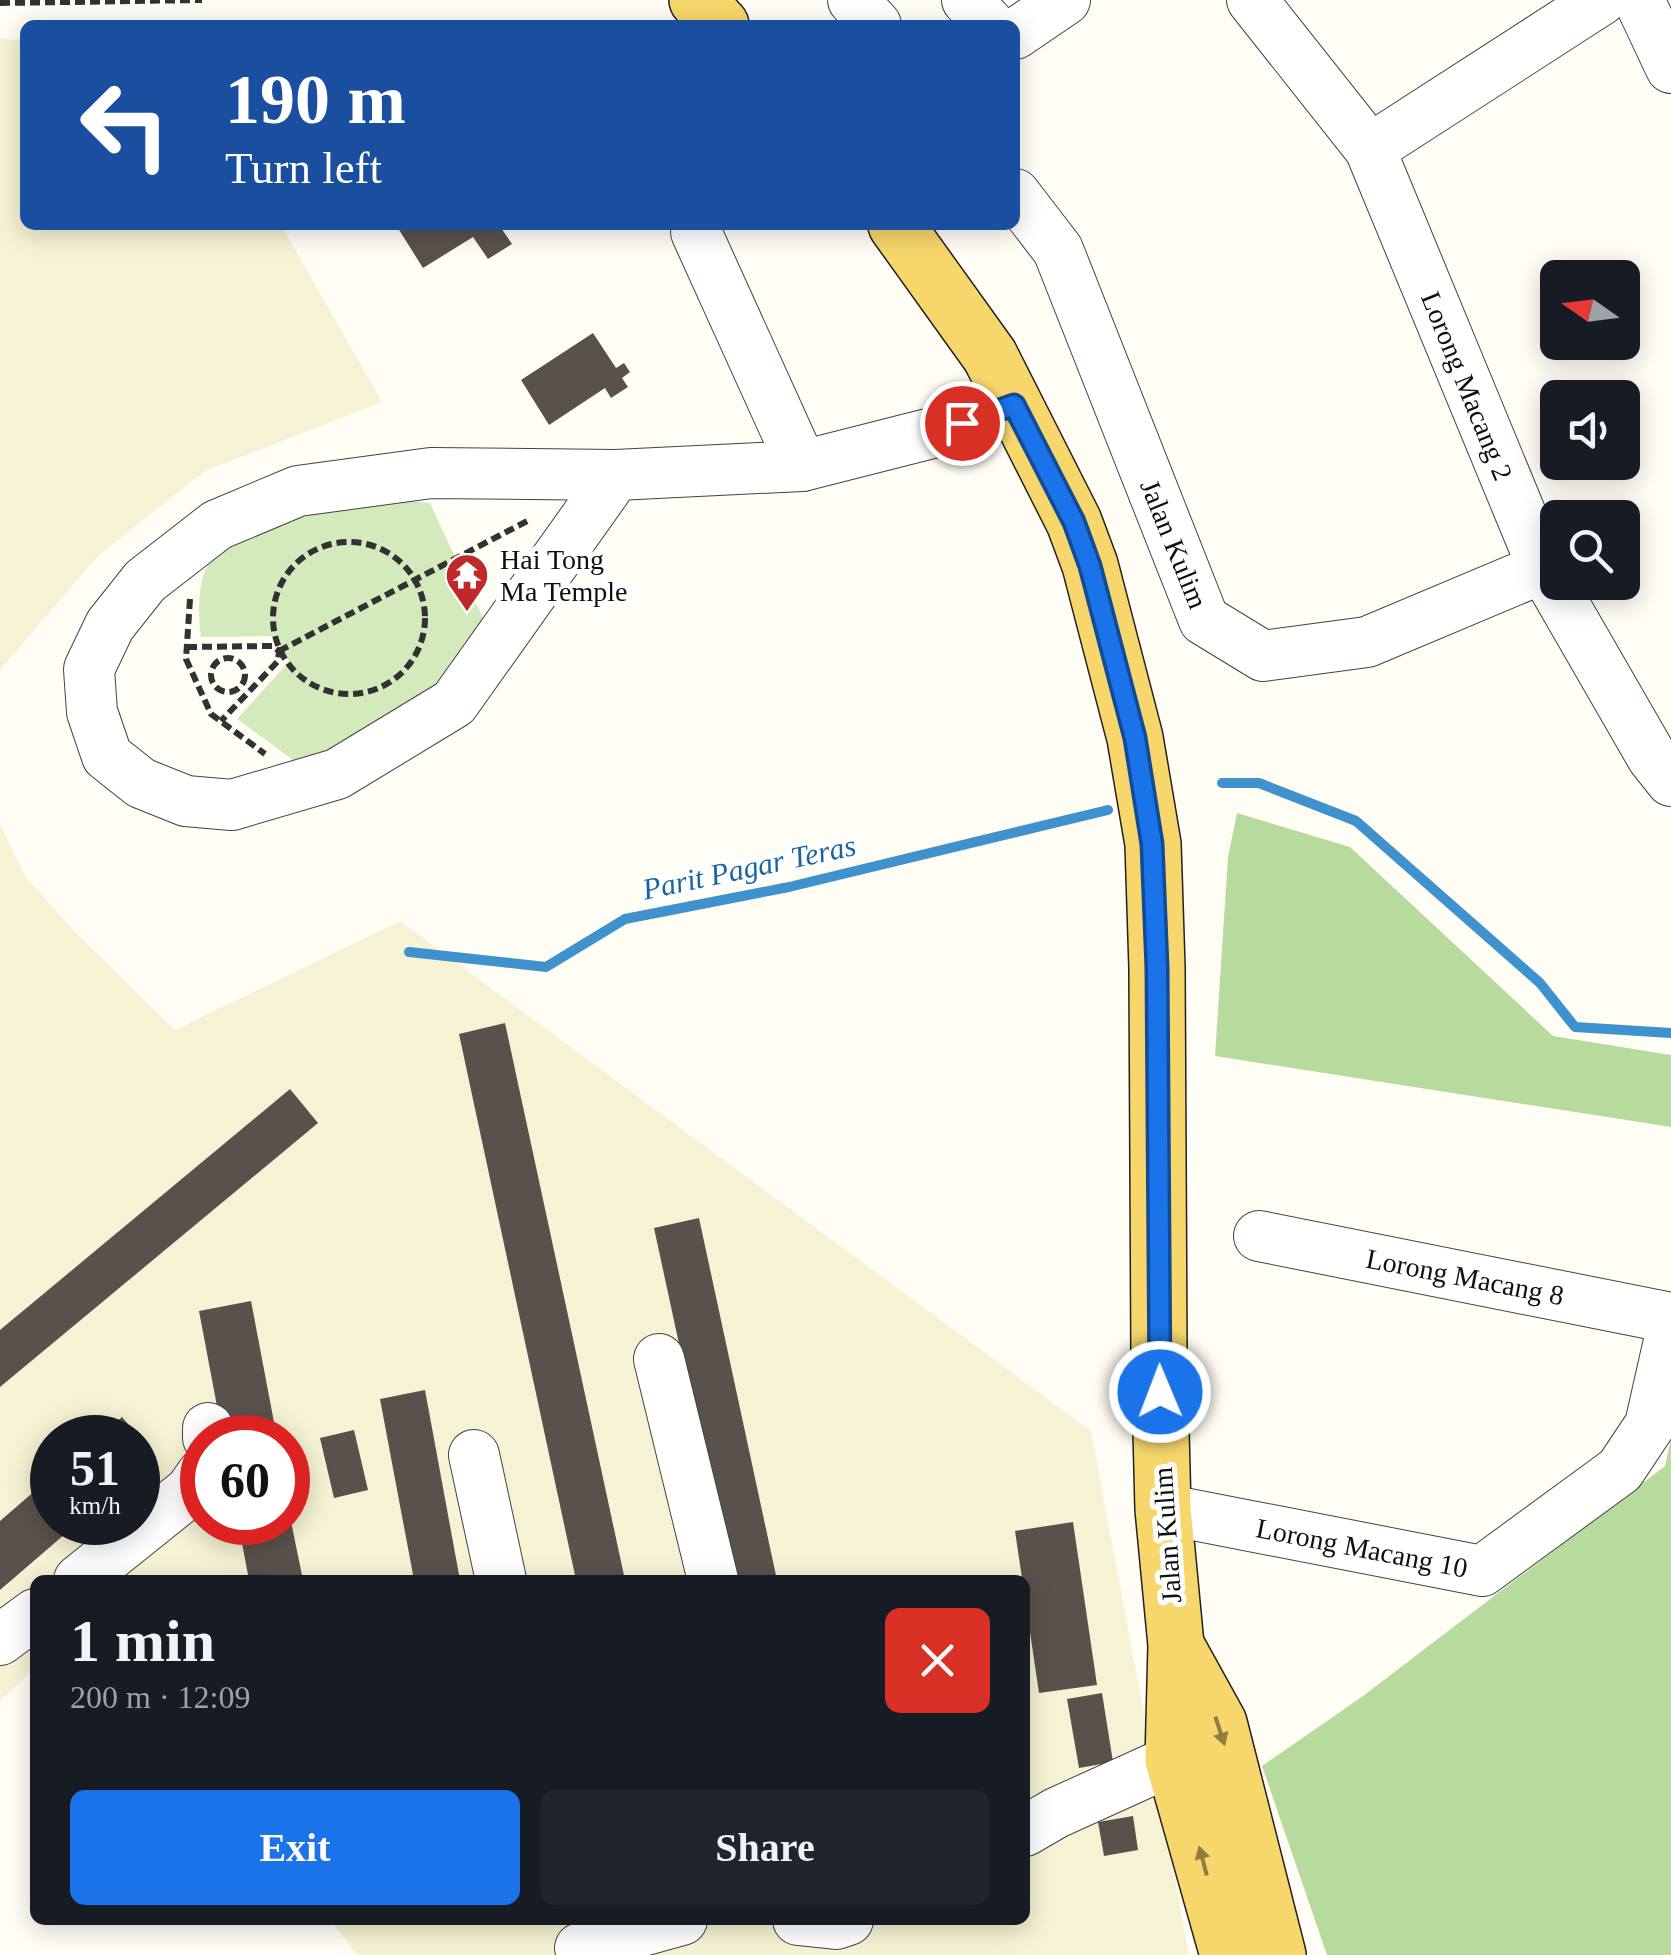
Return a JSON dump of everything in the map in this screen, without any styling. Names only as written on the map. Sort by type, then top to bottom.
[{"type":"main road","points":[[697,0],[716,20]]},
{"type":"main road","name":"Jalan Kulim","points":[[900,230],[990,356],[1074,522],[1090,566],[1135,738],[1152,844],[1157,968],[1162,1509],[1176,1644],[1174,1760],[1228,1955]]},
{"type":"main road","name":"Jalan Kulim","points":[[1176,1644],[1219,1722],[1278,1955]]},
{"type":"street","points":[[853,0],[871,20]]},
{"type":"street","points":[[967,0],[985,20]]},
{"type":"street","points":[[1020,31],[1065,0]]},
{"type":"street","name":"Lorong Macang 2","points":[[1252,0],[1370,149],[1540,561]]},
{"type":"street","points":[[1370,149],[1601,0]]},
{"type":"street","points":[[1639,0],[1671,68]]},
{"type":"street","name":"Jalan Kulim","points":[[1020,201],[1058,250],[1204,620],[1263,656],[1367,642],[1540,569]]},
{"type":"street","points":[[696,232],[802,466]]},
{"type":"street","points":[[616,475],[454,703],[337,774],[232,806],[186,800],[140,783],[107,756],[92,712],[90,669],[110,624],[146,581],[217,525],[298,491],[431,472],[616,475],[802,466],[936,432],[1014,405]]},
{"type":"street","name":"Lorong Macang 2","points":[[1561,600],[1652,757],[1671,781]]},
{"type":"street","name":"Lorong Macang 8","points":[[1259,1236],[1671,1318]]},
{"type":"street","name":"Lorong Macang 10","points":[[1162,1509],[1482,1571],[1620,1470],[1650,1424],[1671,1332]]},
{"type":"street","points":[[659,1358],[712,1575]]},
{"type":"street","points":[[474,1455],[500,1575]]},
{"type":"street","points":[[85,1575],[180,1499]]},
{"type":"street","points":[[0,1640],[30,1618]]},
{"type":"street","points":[[1030,1828],[1174,1760]]},
{"type":"street","points":[[578,1941],[657,1925]]},
{"type":"path","points":[[0,3],[202,0]]},
{"type":"path","points":[[279,651],[533,518]]},
{"type":"path","points":[[195,542],[186,659],[211,714],[256,746],[299,785]]},
{"type":"path","points":[[187,647],[272,646],[279,651],[292,669],[311,684],[334,694],[360,694],[384,687],[403,672],[418,652],[426,628],[425,603],[416,579],[402,561],[361,542],[338,542],[316,549],[297,562],[283,580],[275,602],[273,625],[279,651],[278,661],[221,721]]},
{"type":"path","points":[[217,647],[244,668],[242,700]]},
{"type":"path","points":[[230,658],[215,664],[212,680],[218,689],[229,692],[242,684]]},
{"type":"shaded area","points":[[0,39],[20,40],[20,230],[284,230],[382,402],[205,471],[97,557],[0,670]]},
{"type":"shaded area","points":[[0,824],[25,876],[76,933],[175,1030],[400,921],[1091,1431],[1189,1955],[358,1955],[334,1925],[1030,1925],[1030,1575],[30,1575],[30,1673],[0,1701]]},
{"type":"green space","points":[[389,499],[430,503],[487,627],[425,699],[370,736],[296,762],[237,719],[289,662],[276,636],[201,637],[200,598],[206,569],[226,546],[268,523],[317,510]]},
{"type":"green space","points":[[1237,813],[1350,847],[1553,1036],[1671,1055],[1671,1127],[1215,1056],[1228,857]]},
{"type":"green space","points":[[1671,1439],[1671,1955],[1327,1955],[1262,1766],[1363,1696],[1665,1466]]},
{"type":"building","points":[[399,230],[502,230],[512,244],[488,259],[473,237],[423,268]]},
{"type":"building","points":[[593,333],[616,368],[624,363],[630,372],[622,378],[628,387],[611,398],[605,388],[549,425],[521,380]]},
{"type":"building","points":[[505,1023],[624,1575],[575,1575],[459,1034]]},
{"type":"building","points":[[290,1089],[318,1123],[0,1387],[0,1330]]},
{"type":"building","points":[[699,1218],[776,1575],[729,1575],[654,1228]]},
{"type":"building","points":[[251,1301],[273,1415],[219,1415],[199,1311]]},
{"type":"building","points":[[425,1390],[459,1575],[413,1575],[380,1399]]},
{"type":"building","points":[[354,1430],[368,1490],[334,1498],[320,1438]]},
{"type":"building","points":[[30,1495],[30,1545],[52,1545],[0,1590],[0,1521]]},
{"type":"building","points":[[1073,1522],[1097,1685],[1039,1693],[1030,1632],[1030,1575],[1022,1575],[1015,1531]]},
{"type":"building","points":[[242,1545],[296,1545],[302,1575],[248,1575]]},
{"type":"building","points":[[1102,1693],[1113,1762],[1079,1768],[1067,1699]]},
{"type":"building","points":[[1133,1816],[1138,1850],[1104,1856],[1098,1822]]},
{"type":"waterway","name":"Parit Pagar Teras","points":[[1222,783],[1259,783],[1356,821],[1540,983],[1575,1027],[1671,1033]]},
{"type":"waterway","name":"Parit Pagar Teras","points":[[409,952],[546,967],[625,919],[789,887],[1108,810]]},
{"type":"place","name":"Hai Tong Ma Temple","points":[[467,613]]},
{"type":"route","points":[[962,423],[1014,405],[1074,522],[1090,566],[1135,738],[1152,844],[1156,937],[1160,1392]]}]
